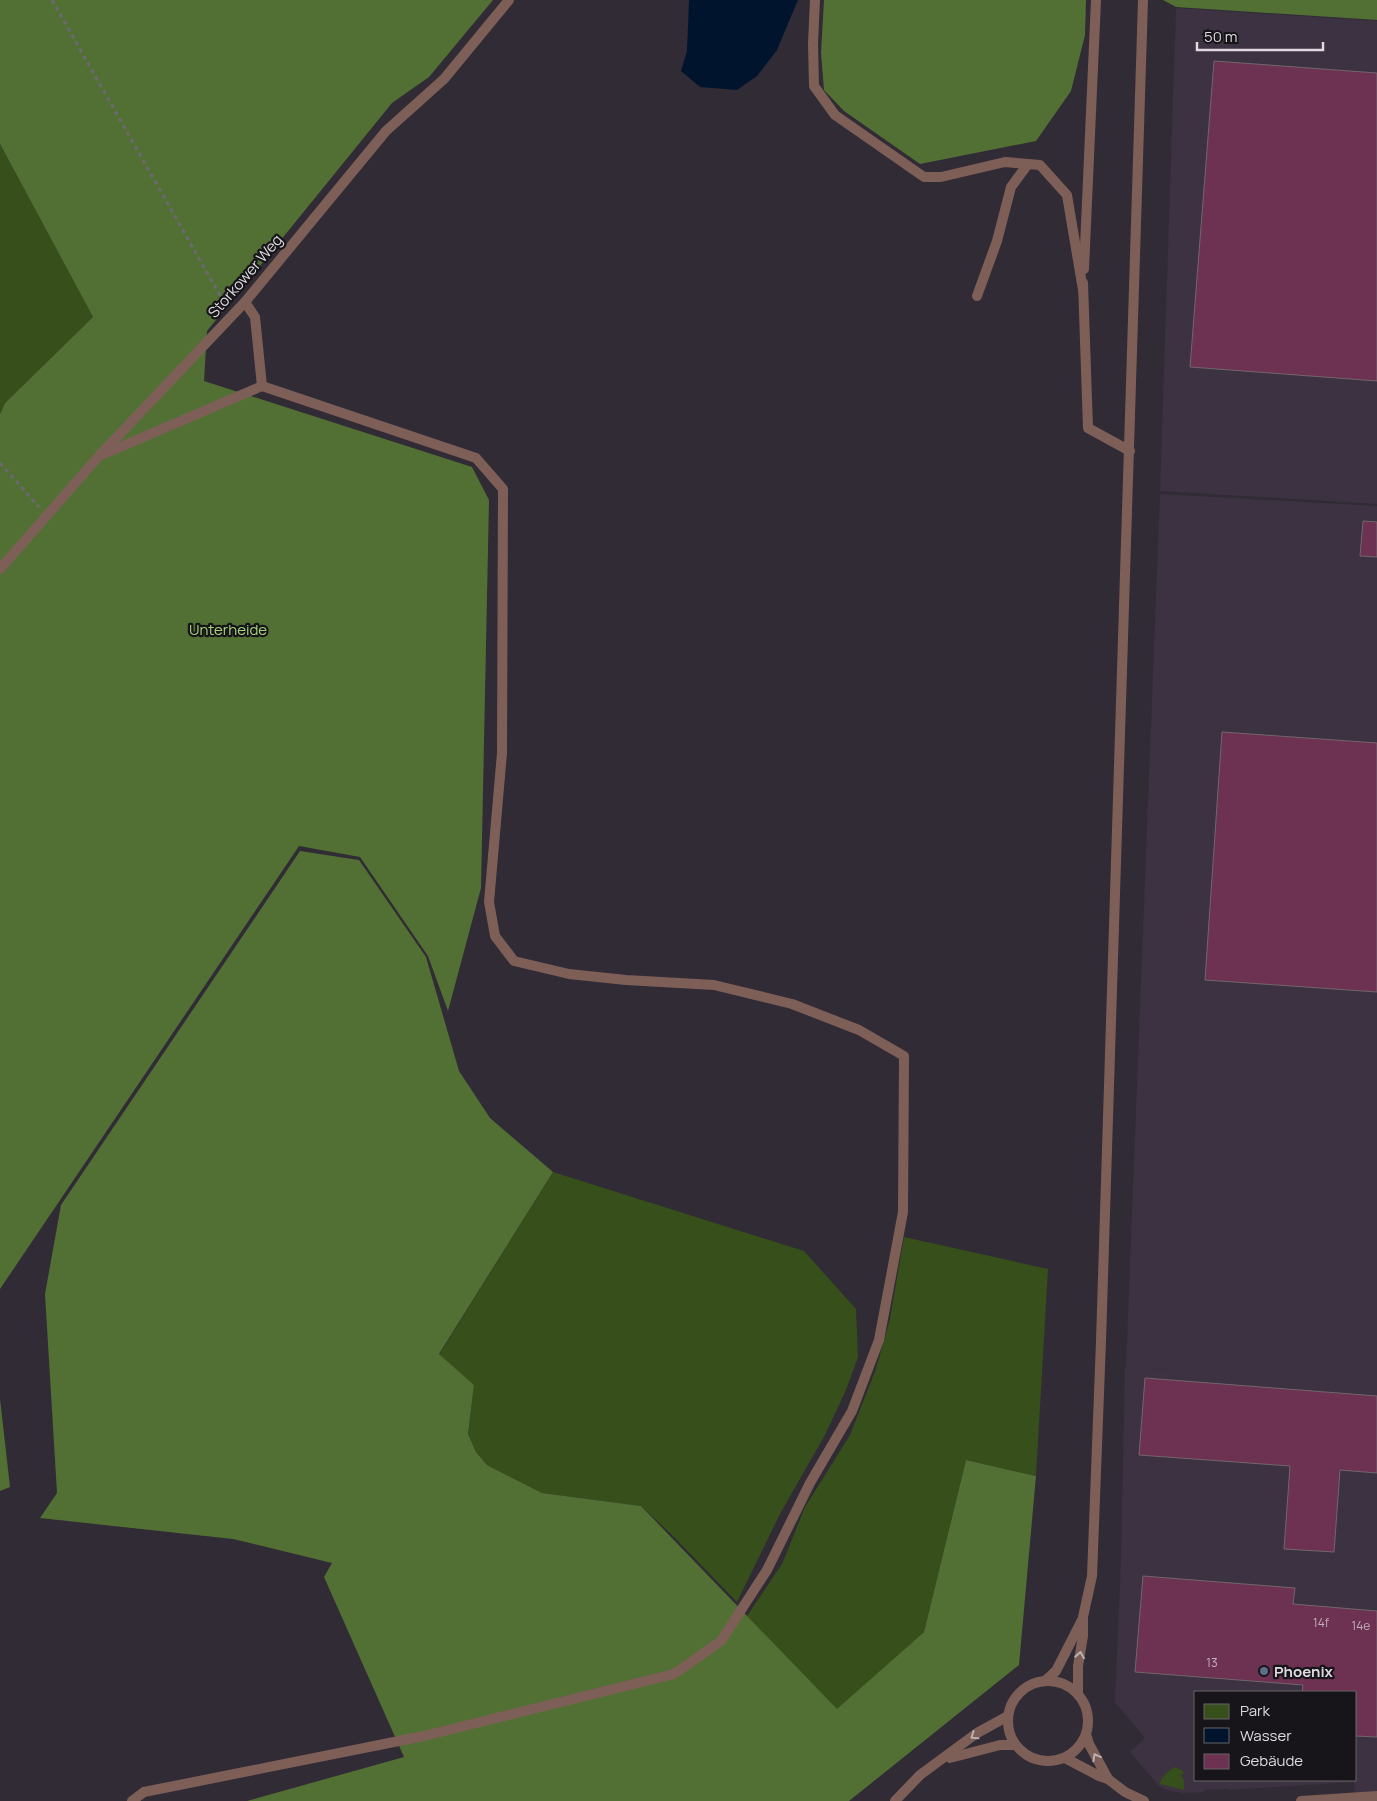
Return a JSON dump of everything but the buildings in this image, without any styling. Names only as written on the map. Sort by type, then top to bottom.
[{"type":"lane","name":"Storkower Weg","points":[[0,569],[46,514],[99,456],[244,302],[386,131],[444,80],[509,0]]},
{"type":"lane","points":[[815,0],[814,86],[834,115],[924,177],[941,177],[1005,162],[1040,165],[1067,194],[1083,290]]},
{"type":"lane","points":[[1096,0],[1083,290],[1088,428],[1130,451]]},
{"type":"lane","points":[[1078,1694],[1078,1666],[1083,1636],[1083,1617],[1092,1576],[1100,1380],[1143,0]]},
{"type":"lane","points":[[977,296],[997,241],[1011,187],[1028,164]]},
{"type":"lane","points":[[244,302],[255,317],[262,386]]},
{"type":"lane","points":[[99,456],[262,386],[476,458],[503,488],[502,753],[490,902],[495,936],[514,961],[568,974],[626,980],[714,985],[792,1004],[859,1030],[904,1056],[903,1212],[879,1340],[852,1411],[810,1483],[767,1570],[722,1641],[674,1674],[424,1736],[144,1792],[132,1801]]},
{"type":"lane","points":[[1045,1681],[1056,1671],[1083,1617]]},
{"type":"lane","points":[[1045,1681],[1064,1684],[1078,1694],[1087,1711],[1088,1729],[1076,1750],[1065,1758],[1052,1761],[1039,1760],[1027,1756],[1015,1745],[1009,1730],[1008,1716],[1012,1702],[1020,1691],[1032,1684],[1045,1681]]},
{"type":"lane","points":[[895,1801],[920,1775],[977,1734],[1008,1716]]},
{"type":"lane","points":[[1086,1734],[1089,1744],[1108,1778]]},
{"type":"lane","points":[[942,1760],[976,1749],[1000,1744],[1015,1745]]},
{"type":"lane","points":[[1065,1758],[1108,1778],[1125,1792],[1144,1801]]},
{"type":"lane","points":[[1301,1801],[1377,1796]]},
{"type":"path","points":[[52,0],[231,316]]},
{"type":"path","points":[[0,463],[46,514]]},
{"type":"shaded area","points":[[1176,8],[1377,21],[1377,504],[1160,491]]},
{"type":"shaded area","points":[[1160,494],[1377,506],[1377,1801],[1355,1801],[1354,1782],[1205,1790],[1204,1792],[1184,1793],[1170,1791],[1159,1786],[1130,1752],[1145,1738],[1115,1702],[1121,1559],[1125,1367],[1167,1370],[1126,1367]]},
{"type":"green space","name":"Unterheide","points":[[0,0],[493,0],[429,77],[392,103],[207,331],[204,381],[472,467],[489,500],[481,888],[448,1011],[428,956],[360,857],[299,846],[0,1289],[0,414],[5,403],[93,317],[0,144]]},
{"type":"green space","points":[[824,0],[1086,0],[1085,35],[1071,91],[1036,141],[920,164],[844,111],[824,90],[821,53]]},
{"type":"green space","points":[[1163,0],[1377,0],[1377,20],[1176,7]]},
{"type":"green space","points":[[0,144],[93,317],[5,403],[0,414]]},
{"type":"green space","points":[[300,851],[359,860],[426,957],[459,1071],[490,1118],[553,1172],[439,1354],[474,1385],[468,1434],[476,1452],[487,1465],[542,1493],[641,1506],[837,1709],[924,1632],[966,1460],[1036,1476],[1019,1665],[849,1801],[247,1801],[404,1757],[324,1577],[332,1563],[233,1539],[40,1518],[57,1493],[45,1294],[61,1205]]},
{"type":"green space","points":[[553,1172],[804,1251],[856,1309],[858,1357],[846,1390],[825,1435],[781,1512],[737,1602],[641,1506],[542,1493],[487,1465],[476,1452],[468,1434],[474,1385],[439,1355]]},
{"type":"green space","points":[[904,1237],[1048,1269],[1036,1476],[966,1460],[924,1632],[837,1710],[747,1616],[782,1564],[805,1507],[850,1435],[876,1369],[890,1319]]},
{"type":"green space","points":[[0,1399],[10,1487],[0,1491]]},
{"type":"green space","points":[[1175,1767],[1184,1773],[1181,1775],[1185,1782],[1184,1790],[1160,1784],[1166,1774]]},
{"type":"water","points":[[689,0],[798,0],[777,50],[757,76],[737,90],[700,87],[681,71],[687,51]]},
{"type":"place","name":"Phoenix","points":[[1264,1671]]}]
